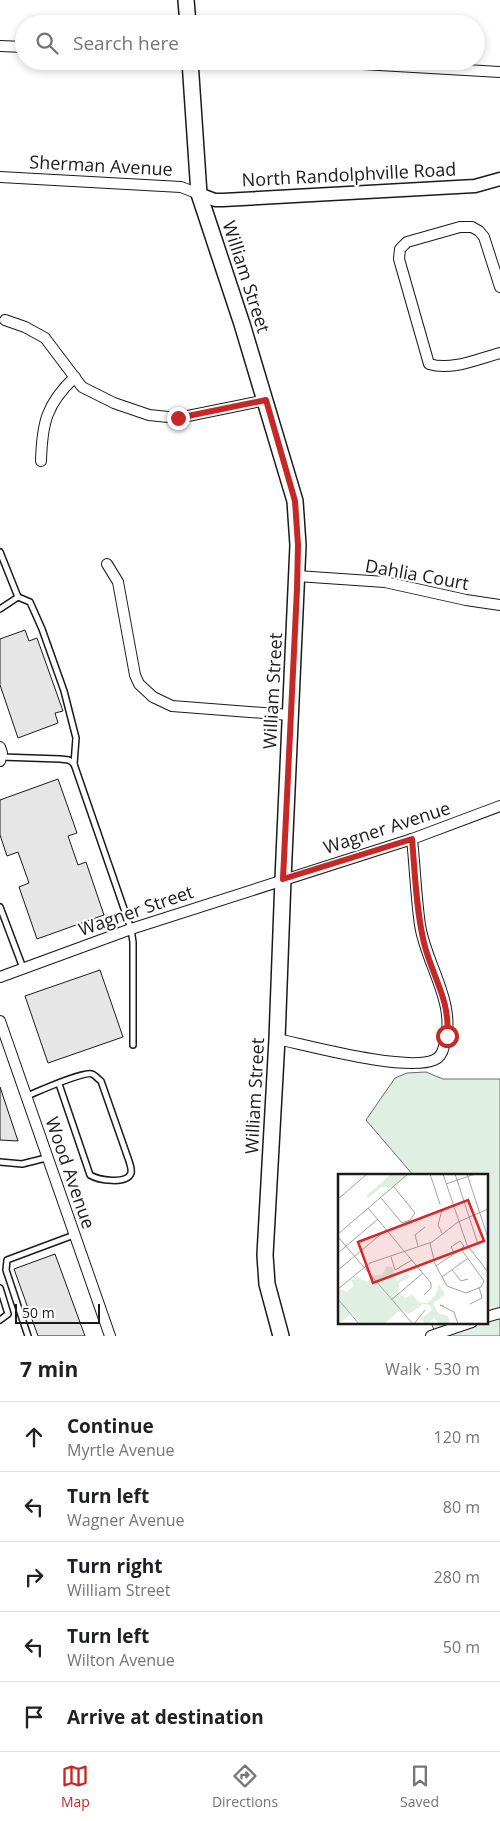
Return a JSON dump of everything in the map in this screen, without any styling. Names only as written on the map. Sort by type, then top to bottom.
[{"type":"main road","points":[[186,0],[187,15]]},
{"type":"main road","name":"William Street","points":[[191,70],[199,194],[266,400],[295,501],[298,545],[297,576],[277,1039],[265,1255],[267,1284],[281,1336]]},
{"type":"street","points":[[0,46],[15,47]]},
{"type":"street","points":[[465,70],[500,72]]},
{"type":"street","name":"Sherman Avenue","points":[[0,177],[181,187],[199,194]]},
{"type":"street","name":"North Randolphville Road","points":[[199,194],[214,200],[223,200],[476,186],[500,179]]},
{"type":"street","points":[[500,287],[498,272],[484,237],[472,227],[460,227],[407,242],[400,249],[399,259],[429,364],[438,367],[453,366],[500,353]]},
{"type":"street","points":[[5,320],[25,327],[45,338],[82,387],[114,403],[149,415],[178,418],[266,400]]},
{"type":"street","points":[[41,461],[42,433],[49,412],[61,390],[75,377]]},
{"type":"street","points":[[107,564],[118,582],[135,675],[139,684],[153,697],[172,706],[290,715]]},
{"type":"street","name":"Dahlia Court","points":[[297,576],[385,582],[466,600],[500,605]]},
{"type":"street","name":"Wagner Avenue","points":[[283,879],[412,839],[500,806]]},
{"type":"street","points":[[277,1039],[389,1061],[416,1063],[436,1060],[440,1055],[447,1036],[448,1012],[424,945],[420,925],[412,839]]},
{"type":"street","name":"Wagner Street","points":[[0,977],[131,929],[283,879]]},
{"type":"street","name":"Wood Avenue","points":[[0,1021],[27,1096],[46,1158],[110,1336]]},
{"type":"street","points":[[488,1316],[500,1312]]},
{"type":"street","points":[[432,1336],[466,1324]]},
{"type":"lane","points":[[0,552],[18,597],[30,602],[42,629],[64,691],[76,738],[74,764],[131,929],[133,942],[133,1045]]},
{"type":"lane","points":[[0,608],[18,597]]},
{"type":"lane","points":[[0,755],[69,760],[74,764]]},
{"type":"lane","points":[[0,907],[23,968]]},
{"type":"lane","points":[[27,1096],[87,1073],[92,1074],[101,1081],[132,1170],[131,1175],[118,1181],[97,1179],[90,1175],[59,1084]]},
{"type":"lane","points":[[0,1162],[22,1164],[46,1158]]},
{"type":"lane","points":[[28,1336],[9,1278],[7,1260],[74,1235]]},
{"type":"lane","points":[[0,1288],[8,1314],[0,1320]]},
{"type":"green space","points":[[426,1072],[443,1079],[500,1079],[500,1336],[436,1336],[432,1324],[488,1324],[488,1174],[412,1174],[366,1120],[395,1078],[407,1073]]},
{"type":"building","points":[[25,630],[29,641],[37,638],[63,711],[55,713],[58,723],[18,738],[0,685],[0,639]]},
{"type":"building","points":[[58,779],[77,833],[68,836],[78,865],[86,862],[104,915],[37,939],[19,887],[29,883],[18,852],[7,856],[0,835],[0,800]]},
{"type":"building","points":[[100,970],[123,1037],[48,1063],[25,996]]},
{"type":"building","points":[[0,1087],[18,1141],[0,1140]]},
{"type":"building","points":[[55,1254],[85,1336],[38,1336],[14,1269]]},
{"type":"route","points":[[178,418],[266,400],[295,501],[298,545],[283,879],[412,839],[420,925],[424,945],[448,1012],[447,1036]]}]
